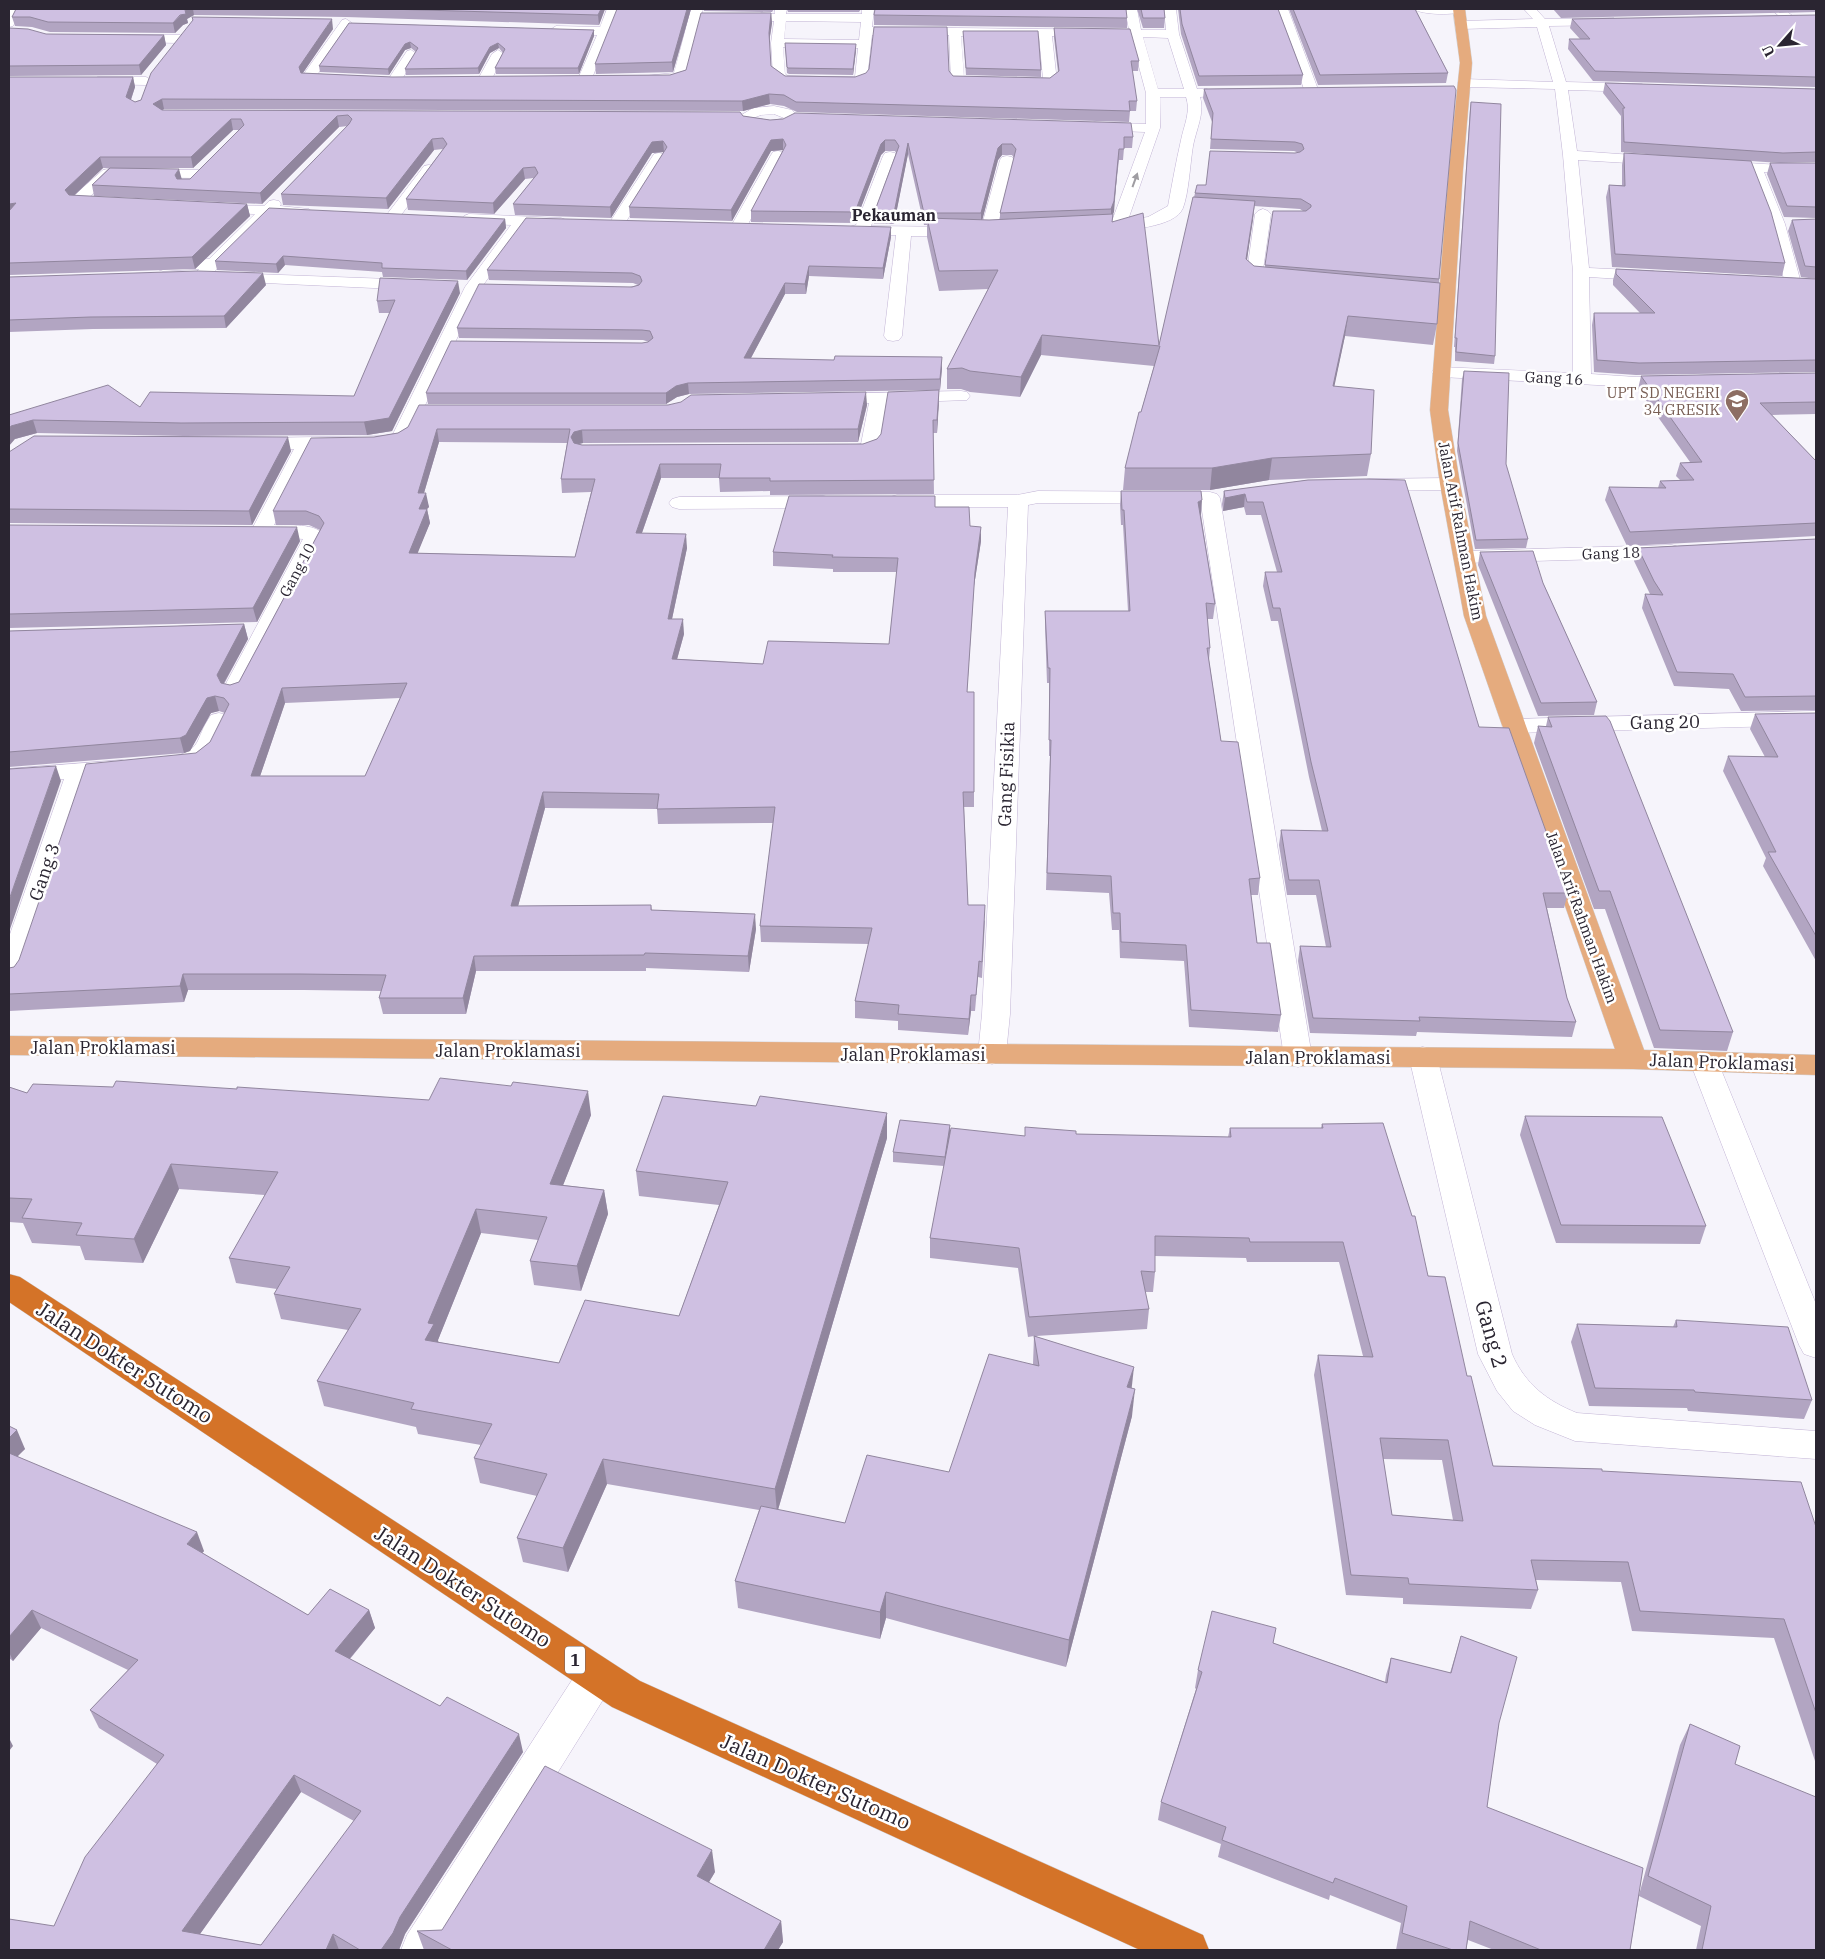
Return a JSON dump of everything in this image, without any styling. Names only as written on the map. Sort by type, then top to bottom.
[{"type":"highway","name":"Jalan Dokter Sutomo","points":[[9,1286],[626,1694],[1188,1950]]},
{"type":"main road","name":"Jalan Arif Rahman Hakim","points":[[1460,14],[1466,63],[1461,87],[1437,296],[1442,372],[1439,410],[1450,484],[1475,616],[1633,1059]]},
{"type":"main road","name":"Jalan Proklamasi","points":[[9,1046],[1633,1059],[1816,1065]]},
{"type":"street","points":[[11,29],[16,9]]},
{"type":"street","points":[[584,81],[614,9]]},
{"type":"street","points":[[1131,9],[1153,93],[1157,130]]},
{"type":"street","points":[[1090,227],[1118,226],[1162,217],[1175,208],[1191,155],[1188,138],[1195,113],[1195,103],[1173,34],[1170,9]]},
{"type":"street","points":[[1282,9],[1317,92],[1294,92]]},
{"type":"street","points":[[1420,9],[1542,23],[1618,21]]},
{"type":"street","points":[[1530,9],[1542,23],[1561,86],[1570,155],[1581,272],[1582,379]]},
{"type":"street","points":[[751,17],[780,13],[866,26],[955,32],[1173,34]]},
{"type":"street","points":[[780,13],[777,43],[779,76],[781,79],[855,81],[861,79],[866,26]]},
{"type":"street","points":[[632,80],[680,77],[699,14]]},
{"type":"street","points":[[1774,14],[1794,18]]},
{"type":"street","points":[[326,23],[351,24],[308,78],[358,80]]},
{"type":"street","points":[[777,43],[866,26]]},
{"type":"street","points":[[168,53],[189,27]]},
{"type":"street","points":[[545,29],[604,31]]},
{"type":"street","points":[[955,32],[960,82],[1042,83],[1050,82],[1045,32]]},
{"type":"street","points":[[114,38],[180,39]]},
{"type":"street","points":[[411,54],[389,81],[412,81]]},
{"type":"street","points":[[485,81],[498,54]]},
{"type":"street","points":[[87,81],[149,77],[140,98]]},
{"type":"street","points":[[1461,87],[1561,86],[1659,89]]},
{"type":"street","points":[[1153,93],[1219,93]]},
{"type":"street","points":[[740,118],[751,113],[766,110],[781,111],[797,118]]},
{"type":"street","points":[[1118,226],[1157,130],[1174,114],[1195,113]]},
{"type":"street","points":[[1085,126],[1157,130],[1188,138]]},
{"type":"street","points":[[393,216],[440,154]]},
{"type":"street","points":[[738,228],[778,155]]},
{"type":"street","points":[[1570,155],[1677,162]]},
{"type":"street","points":[[862,230],[890,156]]},
{"type":"street","points":[[616,225],[659,157]]},
{"type":"street","points":[[988,232],[1007,160]]},
{"type":"street","points":[[185,187],[212,162]]},
{"type":"street","points":[[1707,164],[1756,168],[1816,168]]},
{"type":"street","points":[[1756,168],[1801,284],[1774,282]]},
{"type":"street","points":[[118,204],[77,202],[108,173],[198,174]]},
{"type":"street","points":[[206,270],[287,191]]},
{"type":"street","points":[[498,221],[511,206]]},
{"type":"street","points":[[193,207],[267,210],[315,219],[255,222]]},
{"type":"street","points":[[1175,208],[1195,209]]},
{"type":"street","points":[[1243,212],[1281,215]]},
{"type":"street","points":[[1263,214],[1254,279],[1262,282],[1292,284]]},
{"type":"street","points":[[374,215],[412,217]]},
{"type":"street","points":[[450,219],[578,223]]},
{"type":"street","points":[[230,444],[394,441],[401,437],[445,345],[471,283],[521,222]]},
{"type":"street","points":[[597,224],[635,225]]},
{"type":"street","points":[[1777,224],[1797,224]]},
{"type":"street","points":[[719,227],[757,228]]},
{"type":"street","points":[[843,230],[1007,231]]},
{"type":"street","points":[[893,336],[904,231]]},
{"type":"street","points":[[489,236],[528,238]]},
{"type":"street","points":[[148,272],[206,270],[432,281]]},
{"type":"street","points":[[1581,272],[1668,276]]},
{"type":"street","points":[[445,345],[464,346]]},
{"type":"street","name":"Gang 16","points":[[1442,372],[1636,382],[1693,381]]},
{"type":"street","points":[[818,451],[857,451],[868,449],[879,396]]},
{"type":"street","points":[[809,398],[961,396]]},
{"type":"street","points":[[412,411],[432,411]]},
{"type":"street","name":"Gang 10","points":[[233,691],[255,630],[315,536],[310,533],[252,531],[307,443]]},
{"type":"street","points":[[1348,485],[1450,484]]},
{"type":"street","points":[[881,502],[1219,496],[1298,1056]]},
{"type":"street","name":"Gang Fisikia","points":[[992,1054],[996,1004],[1018,503],[1023,499]]},
{"type":"street","points":[[679,503],[842,502]]},
{"type":"street","name":"Gang 18","points":[[1465,556],[1688,550]]},
{"type":"street","name":"Gang 20","points":[[1514,726],[1816,718]]},
{"type":"street","points":[[9,776],[80,769],[186,763],[198,758],[219,720]]},
{"type":"street","name":"Gang 3","points":[[9,976],[80,769]]},
{"type":"street","name":"Gang 2","points":[[1423,1057],[1495,1354],[1504,1376],[1524,1400],[1548,1417],[1575,1428],[1816,1445]]},
{"type":"street","points":[[1704,1062],[1816,1345]]},
{"type":"street","points":[[422,1950],[597,1674]]},
{"type":"building","points":[[16,9],[187,9],[185,10],[186,14],[180,15],[173,23],[48,22],[30,17],[12,17]]},
{"type":"building","points":[[386,9],[601,9],[598,15]]},
{"type":"building","points":[[617,9],[687,9],[672,62],[595,64]]},
{"type":"building","points":[[875,9],[1126,9],[1127,18],[874,15]]},
{"type":"building","points":[[1141,9],[1164,9],[1165,18],[1143,18]]},
{"type":"building","points":[[1180,9],[1278,9],[1303,75],[1199,76],[1182,24]]},
{"type":"building","points":[[1293,9],[1415,9],[1448,73],[1320,75]]},
{"type":"building","points":[[701,13],[771,13],[769,33],[771,66],[785,76],[855,77],[866,73],[869,69],[874,27],[947,27],[949,71],[953,76],[1050,78],[1059,71],[1054,28],[1130,29],[1139,61],[1131,61],[1137,101],[1129,101],[1130,111],[796,102],[784,95],[769,94],[742,101],[162,99],[153,104],[162,110],[740,112],[743,116],[770,120],[783,119],[795,113],[1131,123],[1133,137],[1124,137],[1124,149],[1119,149],[1114,201],[1111,209],[1000,213],[1016,149],[1012,144],[1002,144],[998,148],[981,213],[924,213],[908,143],[894,213],[874,213],[899,146],[895,140],[885,140],[881,144],[855,212],[751,211],[786,145],[783,139],[771,140],[731,210],[629,207],[667,147],[663,141],[652,142],[610,207],[513,204],[538,173],[535,167],[523,168],[493,203],[406,199],[447,144],[443,138],[432,139],[386,198],[281,194],[349,124],[352,119],[348,115],[337,116],[260,193],[92,185],[110,168],[179,169],[175,175],[177,179],[190,179],[244,125],[241,119],[231,119],[191,157],[100,157],[65,190],[69,195],[247,204],[192,257],[9,263],[9,211],[16,203],[9,204],[9,77],[133,77],[126,97],[135,102],[141,100],[151,73],[193,20],[192,17],[332,19],[299,67],[301,73],[392,77],[670,75],[686,70]]},
{"type":"building","points":[[1816,15],[1816,77],[1595,71],[1569,39],[1590,39],[1572,19]]},
{"type":"building","points":[[349,23],[594,30],[578,68],[495,68],[505,49],[498,43],[490,47],[478,68],[405,69],[418,48],[410,42],[405,44],[388,69],[319,66]]},
{"type":"building","points":[[9,28],[28,29],[46,34],[164,35],[139,65],[9,66]]},
{"type":"building","points":[[963,31],[1038,31],[1041,70],[966,68]]},
{"type":"building","points":[[785,43],[856,44],[853,69],[788,68]]},
{"type":"building","points":[[1605,83],[1816,89],[1816,152],[1783,153],[1624,142],[1623,108],[1625,108]]},
{"type":"building","points":[[1454,86],[1456,90],[1439,279],[1265,265],[1273,211],[1306,211],[1311,205],[1301,199],[1195,193],[1197,185],[1206,185],[1210,151],[1295,153],[1304,149],[1302,144],[1295,142],[1211,139],[1213,113],[1204,89]]},
{"type":"building","points":[[1471,102],[1501,104],[1495,356],[1456,352],[1457,338],[1455,338]]},
{"type":"building","points":[[1624,153],[1751,161],[1771,212],[1785,263],[1615,254],[1609,185],[1625,186]]},
{"type":"building","points":[[1770,163],[1816,163],[1816,207],[1787,206]]},
{"type":"building","points":[[1193,197],[1255,201],[1246,259],[1254,266],[1440,283],[1437,324],[1348,316],[1333,386],[1374,390],[1371,454],[1272,458],[1212,468],[1125,468],[1139,412],[1141,412],[1160,346],[1042,335],[1021,377],[970,371],[962,368],[947,369],[998,270],[939,271],[927,218],[989,220],[1113,214],[1112,222],[1143,213],[1159,345]]},
{"type":"building","points":[[269,208],[505,219],[466,271],[382,268],[382,263],[283,256],[276,264],[215,261]]},
{"type":"building","points":[[526,218],[891,227],[883,268],[809,266],[805,284],[785,283],[744,358],[834,360],[835,356],[942,357],[940,379],[688,383],[676,386],[666,393],[426,393],[451,341],[642,343],[648,342],[653,338],[650,331],[642,330],[457,328],[479,284],[632,287],[639,285],[642,281],[640,276],[632,273],[487,270]]},
{"type":"building","points":[[1816,219],[1816,267],[1805,266],[1792,220]]},
{"type":"building","points":[[1616,269],[1816,279],[1816,360],[1639,363],[1597,360],[1594,313],[1655,313],[1616,274]]},
{"type":"building","points":[[198,271],[263,273],[224,316],[9,320],[9,277]]},
{"type":"building","points":[[380,278],[458,281],[389,418],[364,422],[181,423],[33,420],[11,426],[9,429],[9,415],[108,385],[140,407],[150,392],[354,396],[395,300],[377,301]]},
{"type":"building","points":[[1464,371],[1509,373],[1506,464],[1528,539],[1476,540],[1458,443]]},
{"type":"building","points":[[1816,373],[1816,402],[1760,403],[1816,461],[1816,523],[1630,532],[1609,487],[1666,488],[1660,481],[1694,480],[1680,463],[1702,462],[1641,376]]},
{"type":"building","points":[[939,390],[937,420],[933,420],[934,480],[770,481],[770,478],[719,478],[721,464],[660,464],[636,533],[686,534],[668,619],[683,619],[672,659],[763,664],[768,641],[889,644],[898,558],[832,557],[833,555],[773,552],[789,496],[935,496],[935,507],[969,507],[970,526],[981,527],[975,572],[967,692],[974,692],[974,792],[963,792],[968,905],[985,905],[982,962],[979,961],[976,995],[971,995],[969,1019],[898,1014],[899,1005],[855,1001],[872,928],[760,926],[775,807],[657,809],[659,794],[543,792],[511,906],[651,905],[651,910],[755,914],[748,956],[645,953],[644,955],[474,956],[463,998],[379,998],[386,975],[300,974],[183,974],[180,986],[9,994],[9,968],[14,967],[19,960],[86,764],[196,753],[210,742],[229,704],[224,698],[215,696],[207,698],[186,735],[180,738],[9,752],[9,631],[244,624],[217,675],[221,683],[230,685],[239,682],[324,523],[319,516],[306,511],[273,511],[311,438],[374,437],[398,433],[408,427],[419,405],[668,405],[681,402],[691,395],[866,392],[858,429],[582,430],[574,432],[571,437],[574,443],[582,445],[863,444],[877,439],[881,434],[888,392]],"holes":[[[437,429],[570,429],[561,479],[595,479],[575,557],[409,553],[427,509],[419,509],[426,493],[418,493]],[[407,683],[365,776],[251,776],[282,688]]]},
{"type":"building","points":[[34,436],[288,437],[249,511],[9,509],[9,452]]},
{"type":"building","points":[[1308,480],[1405,480],[1479,727],[1509,728],[1568,893],[1543,893],[1567,998],[1576,1022],[1419,1017],[1420,1021],[1313,1018],[1300,946],[1331,947],[1319,880],[1289,880],[1281,830],[1328,831],[1311,762],[1280,608],[1273,608],[1265,572],[1282,572],[1263,502],[1247,502],[1245,494],[1225,498],[1224,491]]},
{"type":"building","points":[[1121,491],[1201,491],[1202,500],[1198,502],[1215,604],[1206,603],[1210,648],[1207,648],[1221,741],[1238,742],[1260,878],[1249,879],[1257,943],[1270,943],[1281,1015],[1191,1010],[1186,945],[1121,942],[1120,913],[1113,913],[1111,876],[1047,873],[1051,740],[1049,740],[1050,668],[1048,668],[1045,611],[1130,611],[1124,510],[1122,510]]},
{"type":"building","points":[[9,525],[297,527],[253,608],[9,614]]},
{"type":"building","points":[[1816,539],[1816,696],[1745,697],[1733,674],[1677,672],[1645,594],[1663,595],[1638,548]]},
{"type":"building","points":[[1533,551],[1543,583],[1597,702],[1541,703],[1480,552]]},
{"type":"building","points":[[1816,713],[1816,936],[1768,852],[1776,852],[1728,756],[1778,757],[1755,714]]},
{"type":"building","points":[[1606,716],[1610,721],[1733,1032],[1660,1030],[1610,891],[1599,891],[1538,726],[1552,727],[1548,717]]},
{"type":"building","points":[[56,766],[9,900],[9,769]]},
{"type":"building","points":[[440,1078],[511,1086],[513,1082],[588,1091],[550,1184],[604,1190],[577,1266],[530,1261],[547,1217],[476,1209],[428,1323],[434,1324],[425,1340],[559,1363],[585,1300],[679,1316],[728,1182],[636,1171],[663,1096],[756,1106],[760,1096],[887,1113],[775,1489],[603,1459],[563,1548],[517,1538],[547,1474],[474,1458],[492,1424],[411,1409],[414,1403],[317,1381],[361,1309],[274,1294],[290,1267],[229,1258],[278,1172],[171,1164],[134,1239],[76,1235],[82,1223],[22,1218],[32,1199],[9,1198],[9,1087],[27,1093],[33,1084],[113,1087],[116,1081],[429,1100]]},
{"type":"building","points":[[1525,1116],[1662,1117],[1706,1226],[1561,1225]]},
{"type":"building","points":[[900,1120],[950,1125],[945,1157],[893,1152]]},
{"type":"building","points":[[1383,1123],[1412,1216],[1415,1216],[1428,1276],[1445,1277],[1467,1376],[1471,1376],[1493,1466],[1602,1469],[1602,1471],[1801,1482],[1816,1527],[1816,1713],[1784,1619],[1640,1611],[1628,1562],[1531,1560],[1538,1590],[1409,1584],[1408,1578],[1351,1575],[1318,1355],[1373,1357],[1343,1242],[1250,1242],[1249,1238],[1155,1236],[1155,1272],[1141,1271],[1149,1309],[1029,1317],[1019,1248],[930,1238],[951,1128],[1025,1136],[1025,1127],[1076,1131],[1076,1134],[1231,1137],[1230,1128],[1323,1128],[1322,1124]],"holes":[[[1380,1438],[1448,1440],[1463,1521],[1392,1515]]]},
{"type":"building","points":[[1676,1320],[1788,1327],[1812,1400],[1695,1392],[1694,1390],[1595,1388],[1577,1324],[1677,1327]]},
{"type":"building","points":[[1034,1336],[1134,1367],[1127,1387],[1135,1389],[1069,1640],[886,1592],[880,1612],[735,1581],[761,1506],[845,1523],[867,1455],[949,1472],[989,1354],[1039,1366]]},
{"type":"building","points":[[9,1426],[17,1430],[9,1438]]},
{"type":"building","points":[[9,1453],[197,1532],[187,1544],[308,1615],[330,1589],[369,1610],[335,1651],[440,1706],[447,1697],[519,1734],[400,1917],[393,1933],[381,1950],[360,1950],[333,1934],[326,1950],[9,1950],[9,1919],[54,1926],[85,1857],[164,1755],[90,1710],[138,1660],[32,1610],[9,1637]],"holes":[[[294,1775],[361,1811],[261,1945],[182,1931]]]},
{"type":"building","points":[[1212,1611],[1276,1628],[1273,1643],[1387,1683],[1391,1658],[1451,1673],[1461,1636],[1517,1657],[1499,1723],[1487,1807],[1643,1868],[1630,1950],[1541,1950],[1470,1921],[1466,1950],[1453,1950],[1402,1933],[1407,1906],[1335,1878],[1333,1883],[1222,1840],[1226,1827],[1161,1802],[1202,1672],[1198,1670]]},
{"type":"building","points":[[1690,1724],[1740,1746],[1735,1764],[1816,1797],[1816,1950],[1702,1950],[1711,1906],[1648,1876]]},
{"type":"building","points":[[545,1766],[712,1850],[697,1876],[781,1921],[764,1950],[452,1950],[417,1931],[442,1930]]},
{"type":"place","name":"UPT SD NEGERI 34 GRESIK","points":[[1737,422]]},
{"type":"district","name":"Pekauman","points":[[894,215]]}]
